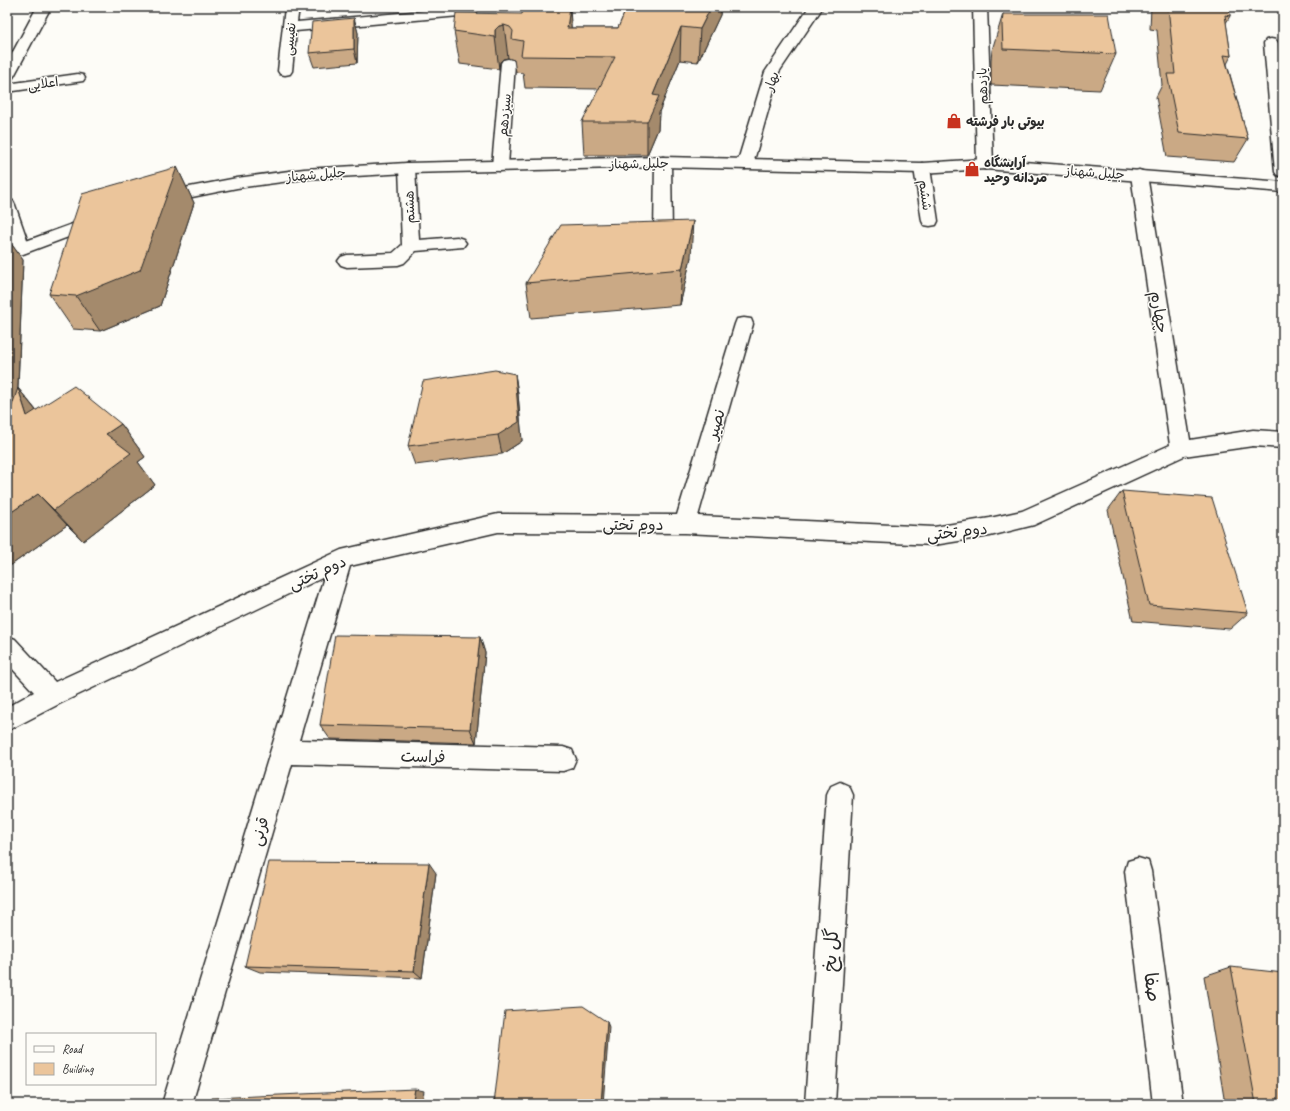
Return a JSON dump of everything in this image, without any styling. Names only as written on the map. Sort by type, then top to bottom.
[{"type":"street","points":[[7,76],[44,7]]},
{"type":"street","name":"نفیسی","points":[[285,71],[292,7]]},
{"type":"street","name":"بهار","points":[[745,164],[772,72],[816,7]]},
{"type":"street","name":"یازدهم","points":[[980,7],[985,164]]},
{"type":"street","points":[[290,27],[470,11]]},
{"type":"street","points":[[1271,43],[1283,172]]},
{"type":"street","name":"سیزدهم","points":[[500,166],[508,63]]},
{"type":"street","points":[[662,235],[664,162]]},
{"type":"street","name":"جلیل شهناز","points":[[149,203],[179,194],[237,183],[304,174],[407,168],[664,162],[922,168],[985,164],[1283,187]]},
{"type":"street","name":"هشتم","points":[[407,168],[410,246]]},
{"type":"street","name":"ششم","points":[[922,168],[930,221]]},
{"type":"street","name":"چهارم","points":[[1139,175],[1181,448]]},
{"type":"street","points":[[7,205],[14,251],[112,214]]},
{"type":"street","points":[[347,261],[398,259],[410,246],[456,243]]},
{"type":"street","name":"نصیر","points":[[685,524],[744,324]]},
{"type":"street","name":"دوم تختی","points":[[7,720],[52,695],[341,559],[498,523],[685,524],[934,536],[990,528],[1026,520],[1181,448],[1253,438],[1283,440]]},
{"type":"street","name":"قرنی","points":[[177,1104],[341,559]]},
{"type":"street","points":[[7,646],[52,695]]},
{"type":"street","name":"فراست","points":[[282,752],[563,759]]},
{"type":"street","name":"گل یخ","points":[[820,1104],[840,795]]},
{"type":"street","name":"صفا","points":[[1138,871],[1168,1104]]},
{"type":"lane","name":"اعلایی","points":[[7,88],[78,78]]},
{"type":"building","points":[[524,7],[570,8],[567,28],[618,28],[627,7],[711,7],[700,29],[681,27],[653,95],[659,96],[647,122],[582,122],[615,57],[521,56],[523,41],[512,39],[513,31],[510,27],[504,25],[499,26],[495,30],[495,37],[454,31],[456,13],[522,14]]},
{"type":"building","points":[[1168,7],[1229,7],[1230,16],[1225,15],[1231,56],[1224,55],[1248,139],[1179,133],[1167,74],[1175,74]]},
{"type":"building","points":[[1003,14],[1109,14],[1116,54],[1003,49]]},
{"type":"building","points":[[354,18],[354,49],[309,53],[312,22]]},
{"type":"building","points":[[177,167],[140,270],[76,296],[49,294],[82,194]]},
{"type":"building","points":[[693,221],[682,269],[526,283],[561,225]]},
{"type":"building","points":[[495,370],[515,374],[519,422],[498,435],[408,446],[423,381]]},
{"type":"building","points":[[74,386],[121,424],[106,434],[131,453],[54,510],[38,494],[7,515],[7,420],[18,388],[27,416]]},
{"type":"building","points":[[1122,491],[1212,498],[1248,613],[1149,605]]},
{"type":"building","points":[[335,635],[480,637],[470,729],[320,725]]},
{"type":"building","points":[[269,862],[429,863],[414,971],[245,966]]},
{"type":"building","points":[[1231,967],[1283,973],[1283,1104],[1256,1104]]},
{"type":"building","points":[[583,1006],[607,1022],[601,1104],[494,1104],[505,1011]]},
{"type":"building","points":[[415,1089],[412,1104],[210,1104],[212,1098]]},
{"type":"place","name":"بیوتی بار فرشته","points":[[954,121]]},
{"type":"place","name":"آرایشگاه مردانه وحید","points":[[972,169]]}]
